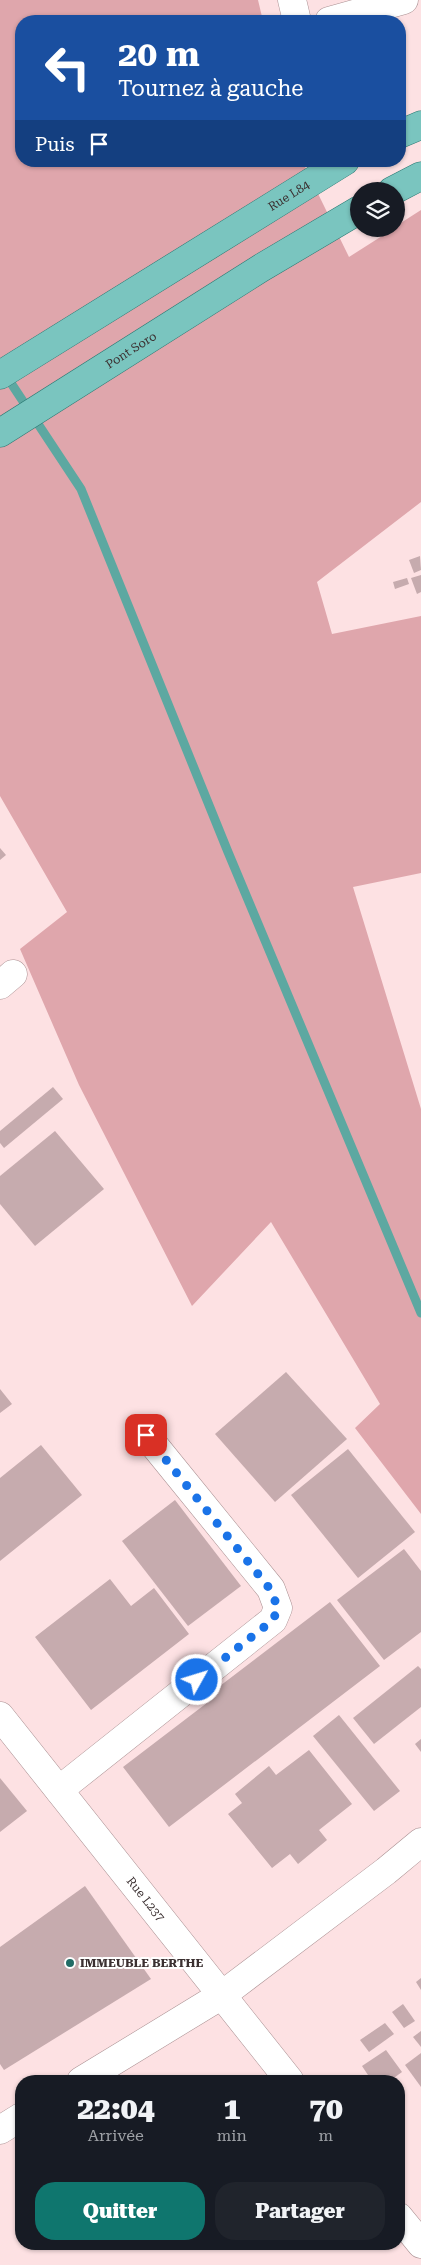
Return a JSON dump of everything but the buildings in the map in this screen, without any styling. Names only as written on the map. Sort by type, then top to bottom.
[{"type":"main road","points":[[406,131],[421,125]]},
{"type":"main road","name":"Rue L84","points":[[0,375],[234,232],[332,167]]},
{"type":"main road","points":[[405,184],[421,176]]},
{"type":"main road","name":"Pont Soro","points":[[0,433],[261,268],[350,215]]},
{"type":"street","points":[[292,0],[296,15]]},
{"type":"street","points":[[350,15],[404,0]]},
{"type":"street","points":[[59,1790],[273,1620],[278,1608],[270,1589],[146,1435]]},
{"type":"street","name":"Rue L237","points":[[0,1716],[285,2075]]},
{"type":"street","points":[[91,2075],[222,1995],[386,1871],[421,1842]]},
{"type":"street","points":[[0,2130],[15,2121]]},
{"type":"street","points":[[405,2224],[421,2244]]},
{"type":"shaded area","points":[[0,0],[258,0],[262,15],[15,15],[15,167],[305,167],[349,257],[380,237],[405,237],[405,220],[421,210],[421,502],[317,582],[332,634],[421,616],[421,873],[353,887],[421,1109],[421,1514],[355,1428],[380,1404],[271,1222],[192,1306],[79,1085],[20,949],[67,912],[0,796]]},
{"type":"waterway","points":[[5,374],[81,489],[228,852],[421,1313]]},
{"type":"place","name":"IMMEUBLE BERTHE","points":[[70,1963]]},
{"type":"route","points":[[146,1435],[270,1589],[278,1608],[273,1620],[197,1680]]}]
